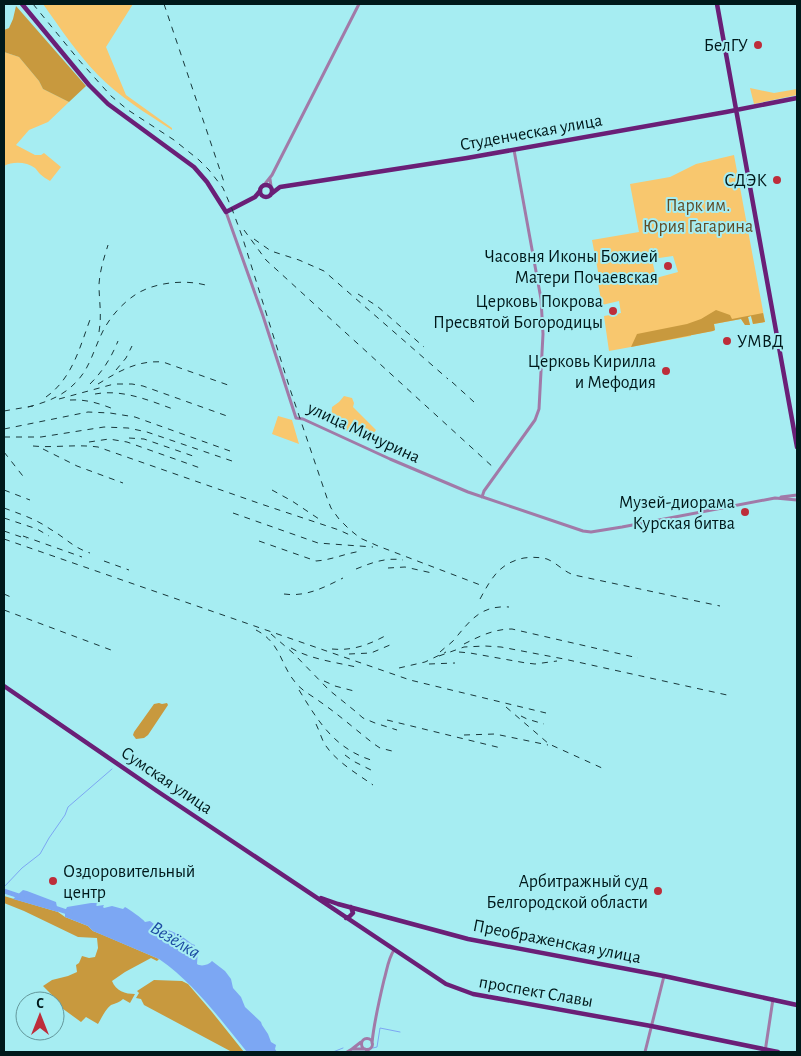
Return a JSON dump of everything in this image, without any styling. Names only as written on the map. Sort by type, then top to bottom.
[{"type":"main road","name":"улица Мичурина","points":[[22,4],[88,85],[108,104],[194,167],[207,182],[226,212]]},
{"type":"main road","points":[[717,4],[797,447]]},
{"type":"main road","name":"Студенческая улица","points":[[271,194],[280,187],[514,150],[797,98]]},
{"type":"main road","points":[[226,212],[255,197],[264,185],[280,187]]},
{"type":"main road","points":[[255,197],[267,198],[271,194],[271,186]]},
{"type":"main road","points":[[260,191],[262,197]]},
{"type":"main road","name":"Сумская улица","points":[[4,686],[315,896]]},
{"type":"main road","name":"Преображенская улица","points":[[315,896],[468,939],[664,976],[797,1005]]},
{"type":"main road","name":"проспект Славы","points":[[315,896],[446,984],[468,993],[651,1026],[765,1051],[778,1052]]},
{"type":"main road","points":[[341,914],[343,909],[350,907],[353,913],[346,918]]},
{"type":"street","points":[[264,185],[270,178],[359,4]]},
{"type":"street","points":[[482,497],[484,490],[535,420],[539,409],[543,334],[541,298],[514,150]]},
{"type":"street","points":[[507,151],[515,157]]},
{"type":"street","points":[[270,178],[271,186]]},
{"type":"street","name":"улица Мичурина","points":[[226,212],[263,316],[296,418],[482,497],[583,531],[591,532],[775,498],[797,500]]},
{"type":"street","points":[[775,498],[797,495]]},
{"type":"street","points":[[352,1049],[370,1048],[372,1045],[390,957],[394,950]]},
{"type":"street","points":[[645,1052],[664,976]]},
{"type":"street","points":[[765,1051],[773,999]]},
{"type":"street","points":[[347,1052],[363,1040],[374,1028]]},
{"type":"street","points":[[363,1040],[370,1039],[375,1052]]},
{"type":"street","points":[[363,1040],[362,1047],[369,1052]]},
{"type":"green space","points":[[43,4],[133,4],[106,47],[126,95],[172,128],[172,130],[133,104],[105,82],[76,49]]},
{"type":"green space","points":[[4,52],[19,57],[39,81],[43,89],[69,102],[48,122],[29,130],[16,145],[35,155],[44,153],[61,167],[50,181],[28,164],[16,163],[4,166]]},
{"type":"green space","points":[[750,88],[774,93],[797,89],[797,95],[754,104]]},
{"type":"green space","name":"Парк им. Юрия Гагарина","points":[[734,155],[765,322],[753,324],[751,316],[748,317],[750,325],[745,325],[741,319],[714,324],[715,330],[713,331],[609,351],[604,316],[621,313],[619,301],[602,305],[598,283],[600,282],[592,240],[639,232],[630,184],[670,177],[696,164]],"holes":[[[673,256],[678,272],[656,278],[652,259]]]},
{"type":"green space","points":[[344,396],[352,398],[353,407],[376,430],[368,441],[331,423],[332,407]]},
{"type":"green space","points":[[278,416],[292,420],[299,444],[272,434]]},
{"type":"shaded area","points":[[16,6],[86,86],[69,102],[43,89],[39,81],[19,57],[4,52],[4,30],[9,28]]},
{"type":"shaded area","points":[[716,310],[730,315],[732,319],[763,313],[765,322],[753,324],[751,316],[748,317],[750,325],[745,325],[741,319],[714,324],[715,330],[713,331],[631,347],[637,334],[687,324],[701,319]]},
{"type":"shaded area","points":[[167,703],[168,705],[148,735],[144,738],[136,739],[133,735],[134,732],[154,704]]},
{"type":"shaded area","points":[[4,896],[58,912],[65,917],[88,926],[93,931],[159,959],[157,961],[151,958],[112,981],[121,991],[135,994],[130,1003],[123,999],[111,1005],[105,1011],[98,1024],[86,1017],[81,1022],[65,1010],[65,991],[48,991],[43,986],[52,980],[77,972],[76,965],[82,956],[95,957],[98,948],[97,938],[78,937],[4,903]]},
{"type":"shaded area","points":[[154,980],[182,981],[188,984],[244,1052],[232,1052],[144,1005],[141,999],[136,998],[139,993],[137,991]]},
{"type":"water","points":[[23,890],[56,902],[58,912],[13,899]]},
{"type":"water","points":[[98,903],[97,906],[104,905],[104,908],[112,906],[123,909],[125,907],[145,922],[150,921],[156,929],[180,935],[195,945],[194,947],[198,950],[197,964],[205,965],[212,961],[225,971],[245,1007],[261,1022],[271,1042],[276,1045],[275,1049],[277,1052],[247,1052],[196,991],[159,959],[65,917],[67,907]]},
{"type":"waterway","points":[[4,887],[22,868],[40,854],[65,815],[68,807],[112,769]]},
{"type":"waterway","name":"Везёлка","points":[[4,891],[22,897]]},
{"type":"waterway","name":"Везёлка","points":[[52,907],[70,913]]},
{"type":"waterway","points":[[373,1048],[377,1047],[380,1028],[400,1032]]},
{"type":"waterway","points":[[333,1052],[343,1048]]},
{"type":"railway","points":[[33,4],[111,96],[199,160],[223,188],[242,236],[290,389],[327,498],[339,519],[360,538],[483,586]]},
{"type":"railway","points":[[164,4],[225,185]]},
{"type":"railway","points":[[244,230],[266,260],[494,468]]},
{"type":"railway","points":[[254,239],[271,251],[324,271],[448,379]]},
{"type":"railway","points":[[99,332],[99,284],[102,264],[108,245]]},
{"type":"railway","points":[[28,407],[55,398],[73,386],[89,364],[108,322],[132,297],[146,289],[163,284],[182,282],[209,286]]},
{"type":"railway","points":[[358,294],[377,306],[424,347]]},
{"type":"railway","points":[[46,397],[63,381],[69,371],[91,317]]},
{"type":"railway","points":[[90,384],[106,364],[118,341]]},
{"type":"railway","points":[[116,370],[126,358],[132,346]]},
{"type":"railway","points":[[98,384],[129,367],[145,363],[163,362],[228,385]]},
{"type":"railway","points":[[452,382],[474,402]]},
{"type":"railway","points":[[59,399],[114,384],[132,384],[143,386],[227,416]]},
{"type":"railway","points":[[95,394],[125,394],[173,409]]},
{"type":"railway","points":[[70,400],[94,402],[116,410]]},
{"type":"railway","points":[[4,411],[33,406]]},
{"type":"railway","points":[[4,429],[88,412],[110,413],[135,417],[230,451]]},
{"type":"railway","points":[[4,437],[41,437],[104,427],[128,428],[147,432],[232,461]]},
{"type":"railway","points":[[129,438],[144,439],[193,456]]},
{"type":"railway","points":[[89,442],[109,439],[127,442],[203,469]]},
{"type":"railway","points":[[33,446],[98,447],[352,536]]},
{"type":"railway","points":[[43,449],[77,466],[123,483]]},
{"type":"railway","points":[[4,452],[26,480]]},
{"type":"railway","points":[[4,490],[30,500]]},
{"type":"railway","points":[[272,490],[319,519]]},
{"type":"railway","points":[[4,508],[39,522],[90,553]]},
{"type":"railway","points":[[233,513],[318,543],[373,547]]},
{"type":"railway","points":[[4,518],[37,529],[49,536]]},
{"type":"railway","points":[[4,531],[27,539]]},
{"type":"railway","points":[[23,536],[82,557]]},
{"type":"railway","points":[[4,539],[410,680],[546,713]]},
{"type":"railway","points":[[259,541],[316,561],[362,551]]},
{"type":"railway","points":[[480,599],[492,579],[502,568],[515,560],[536,557],[547,559],[574,575],[720,606]]},
{"type":"railway","points":[[356,569],[385,560],[403,560]]},
{"type":"railway","points":[[104,561],[129,570]]},
{"type":"railway","points":[[388,568],[405,567],[432,573]]},
{"type":"railway","points":[[284,594],[307,593],[343,578]]},
{"type":"railway","points":[[4,594],[13,598]]},
{"type":"railway","points":[[440,652],[476,616],[490,609],[509,607]]},
{"type":"railway","points":[[4,610],[111,650]]},
{"type":"railway","points":[[464,644],[493,632],[512,629],[638,658]]},
{"type":"railway","points":[[256,630],[271,641],[290,675],[301,688],[374,744],[380,748],[392,751]]},
{"type":"railway","points":[[271,634],[293,653],[329,690],[363,718],[397,730]]},
{"type":"railway","points":[[332,649],[360,647],[385,636]]},
{"type":"railway","points":[[349,654],[371,653],[390,645]]},
{"type":"railway","points":[[439,656],[464,647],[501,647],[727,695]]},
{"type":"railway","points":[[291,648],[314,658],[356,667]]},
{"type":"railway","points":[[399,668],[425,662],[446,652]]},
{"type":"railway","points":[[459,652],[535,664],[557,661]]},
{"type":"railway","points":[[429,664],[455,663]]},
{"type":"railway","points":[[324,681],[354,691]]},
{"type":"railway","points":[[299,690],[320,723],[337,741],[358,755],[371,760]]},
{"type":"railway","points":[[506,707],[549,744],[602,768]]},
{"type":"railway","points":[[521,716],[544,724]]},
{"type":"railway","points":[[387,720],[501,748]]},
{"type":"railway","points":[[316,724],[324,743],[334,755],[373,785]]},
{"type":"railway","points":[[464,735],[495,734],[548,745]]},
{"type":"railway","points":[[345,755],[371,770]]},
{"type":"place","name":"БелГУ","points":[[758,45]]},
{"type":"place","name":"СДЭК","points":[[777,180]]},
{"type":"place","name":"Часовня Иконы Божией Матери Почаевская","points":[[668,266]]},
{"type":"place","name":"Церковь Покрова Пресвятой Богородицы","points":[[613,311]]},
{"type":"place","name":"УМВД","points":[[727,341]]},
{"type":"place","name":"Церковь Кирилла и Мефодия","points":[[666,371]]},
{"type":"place","name":"Музей-диорама Курская битва","points":[[745,512]]},
{"type":"place","name":"Оздоровительный центр","points":[[53,881]]},
{"type":"place","name":"Арбитражный суд Белгородской области","points":[[658,891]]}]
